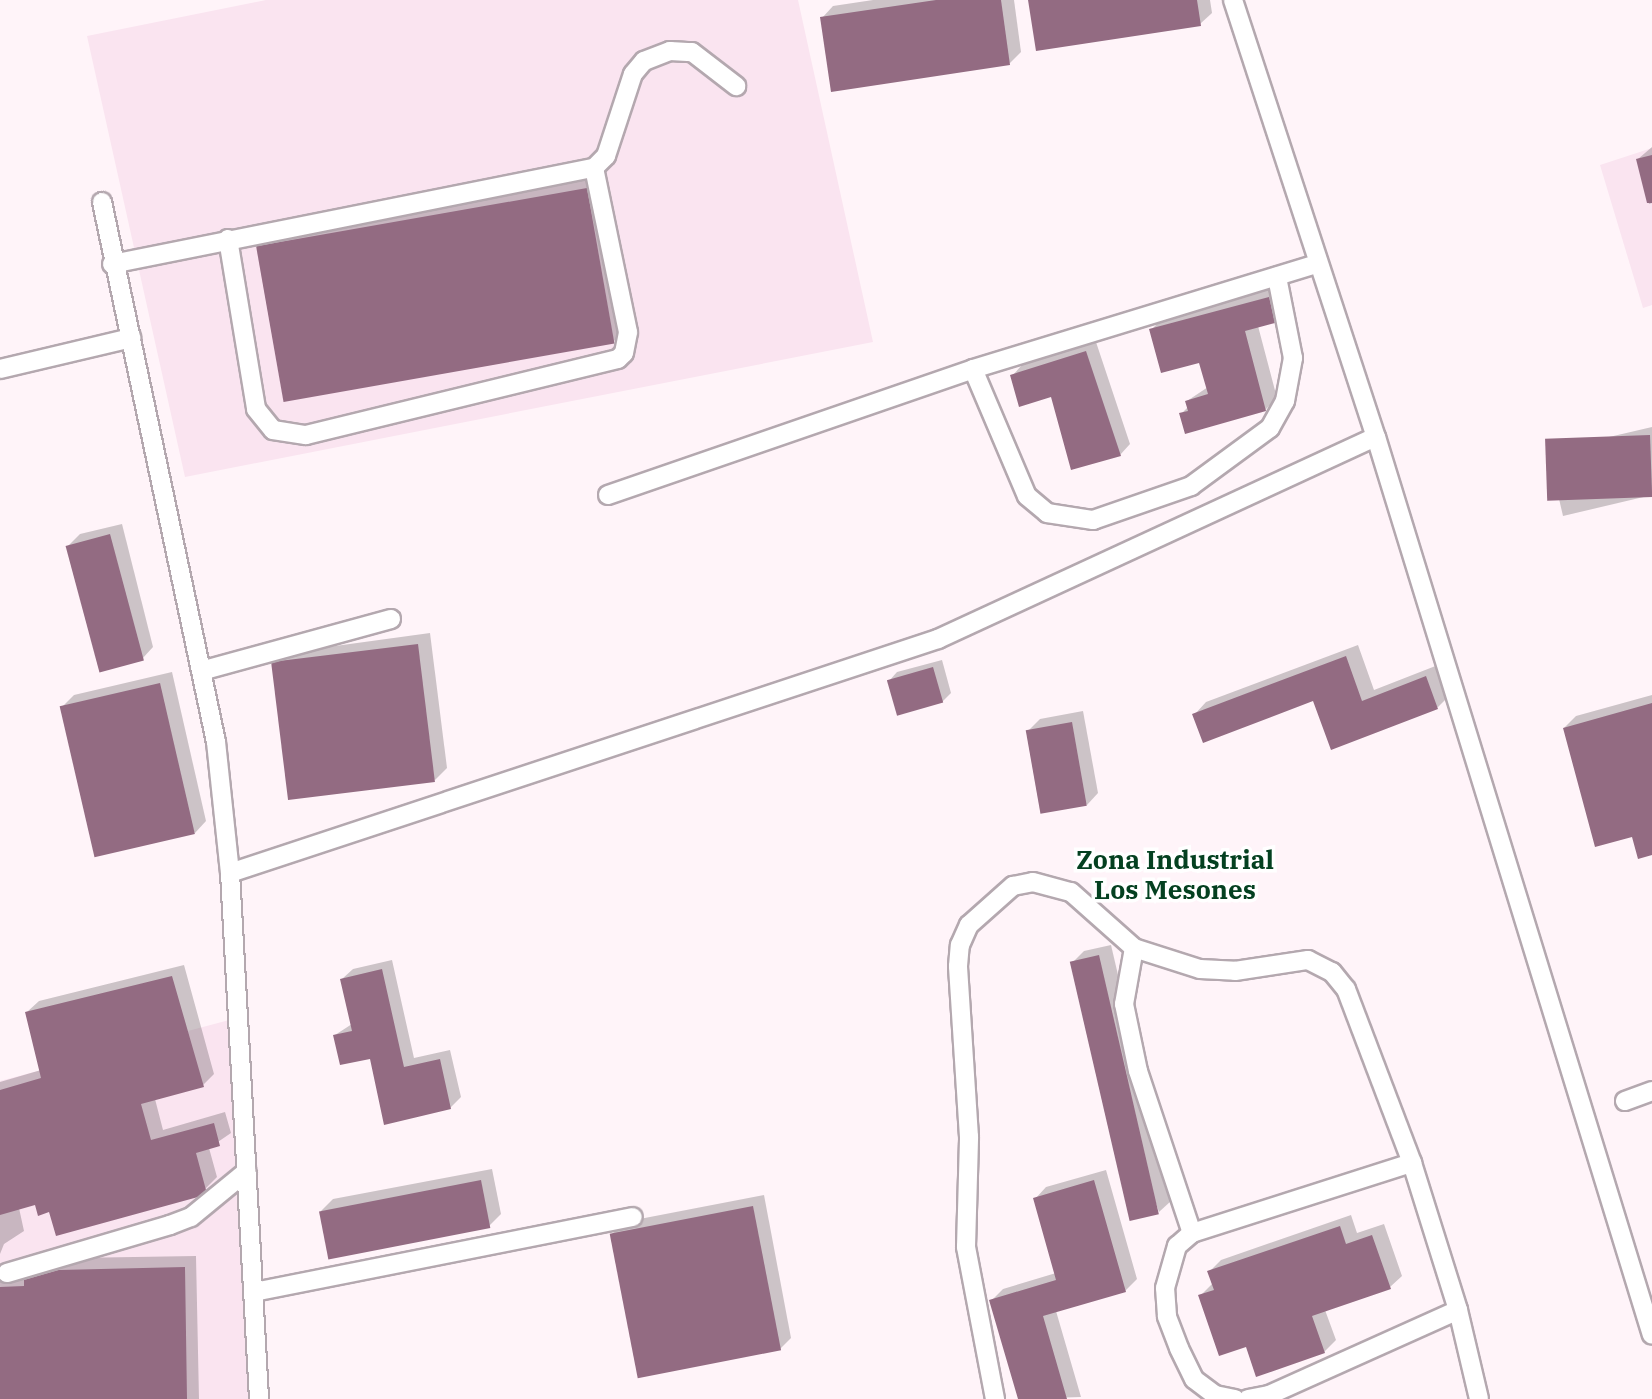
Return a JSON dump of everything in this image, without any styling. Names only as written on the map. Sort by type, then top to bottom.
[{"type":"street","points":[[1233,0],[1317,264],[1376,437],[1652,1335]]},
{"type":"street","points":[[112,264],[594,168],[606,156],[625,91],[644,61],[670,51],[692,52],[736,86]]},
{"type":"street","points":[[228,239],[256,409],[273,430],[306,435],[618,359],[628,332],[594,168]]},
{"type":"street","points":[[102,202],[112,264],[131,338],[216,742],[230,873],[259,1399]]},
{"type":"street","points":[[608,495],[973,369],[1317,264]]},
{"type":"street","points":[[973,369],[1027,496],[1047,513],[1093,520],[1191,486],[1270,428],[1285,401],[1293,358],[1277,277]]},
{"type":"street","points":[[0,369],[131,338]]},
{"type":"street","points":[[230,873],[937,639],[1376,437]]},
{"type":"street","points":[[201,671],[391,619]]},
{"type":"street","points":[[995,1399],[966,1247],[969,1137],[960,945],[969,925],[991,901],[1013,886],[1033,882],[1071,892],[1134,948],[1200,969],[1235,971],[1308,960],[1332,972],[1346,989],[1412,1163],[1458,1310],[1479,1399]]},
{"type":"street","points":[[1134,948],[1124,1004],[1138,1071],[1192,1233]]},
{"type":"street","points":[[1625,1101],[1652,1091]]},
{"type":"street","points":[[1235,1399],[1215,1395],[1194,1379],[1167,1316],[1169,1265],[1177,1246],[1192,1233],[1412,1163]]},
{"type":"street","points":[[7,1273],[191,1217],[247,1171]]},
{"type":"street","points":[[254,1292],[633,1217]]},
{"type":"street","points":[[1248,1399],[1269,1395],[1458,1310]]},
{"type":"shaded area","points":[[266,0],[798,0],[873,342],[185,477],[87,36]]},
{"type":"shaded area","points":[[1652,148],[1652,305],[1643,308],[1600,165]]},
{"type":"shaded area","points":[[233,1019],[257,1399],[0,1399],[0,1081]]},
{"type":"building","points":[[936,0],[1001,0],[1010,65],[831,92],[820,17]]},
{"type":"building","points":[[1028,0],[1197,0],[1201,26],[1036,51]]},
{"type":"building","points":[[1652,155],[1652,203],[1647,203],[1636,159]]},
{"type":"building","points":[[587,188],[614,344],[284,402],[256,246]]},
{"type":"building","points":[[1269,297],[1275,323],[1245,331],[1266,411],[1185,434],[1179,413],[1188,411],[1185,401],[1208,394],[1199,363],[1161,373],[1149,329]]},
{"type":"building","points":[[1086,351],[1121,456],[1071,470],[1051,397],[1019,407],[1010,375]]},
{"type":"building","points":[[1650,435],[1652,497],[1547,501],[1545,439]]},
{"type":"building","points":[[110,534],[144,661],[99,672],[66,546]]},
{"type":"building","points":[[418,644],[435,782],[288,800],[271,662]]},
{"type":"building","points":[[1346,656],[1362,701],[1426,676],[1438,709],[1331,750],[1313,701],[1203,743],[1192,714]]},
{"type":"building","points":[[933,667],[943,703],[897,716],[887,680]]},
{"type":"building","points":[[160,683],[195,834],[95,857],[60,706]]},
{"type":"building","points":[[1652,703],[1652,855],[1638,859],[1632,837],[1595,847],[1563,728]]},
{"type":"building","points":[[1072,722],[1087,806],[1040,814],[1026,730]]},
{"type":"building","points":[[1099,955],[1159,1214],[1130,1221],[1070,962]]},
{"type":"building","points":[[382,969],[404,1067],[440,1059],[451,1109],[384,1125],[370,1059],[340,1065],[333,1035],[352,1031],[340,979]]},
{"type":"building","points":[[172,976],[204,1087],[141,1104],[151,1140],[214,1123],[220,1146],[196,1153],[206,1190],[198,1197],[56,1236],[49,1212],[38,1216],[35,1205],[0,1215],[0,1090],[41,1078],[25,1012]]},
{"type":"building","points":[[481,1180],[490,1228],[328,1260],[319,1211]]},
{"type":"building","points":[[1094,1180],[1126,1292],[1043,1316],[1067,1399],[1018,1399],[989,1300],[1056,1280],[1033,1198]]},
{"type":"building","points":[[753,1206],[781,1350],[638,1378],[610,1234]]},
{"type":"building","points":[[1340,1226],[1346,1244],[1372,1235],[1391,1289],[1312,1316],[1325,1353],[1256,1377],[1246,1347],[1219,1356],[1198,1295],[1214,1290],[1207,1271]]},
{"type":"building","points":[[185,1267],[187,1399],[0,1399],[0,1287],[24,1286],[24,1280],[59,1270]]},
{"type":"district","name":"Zona Industrial Los Mesones","points":[[1175,875]]}]
